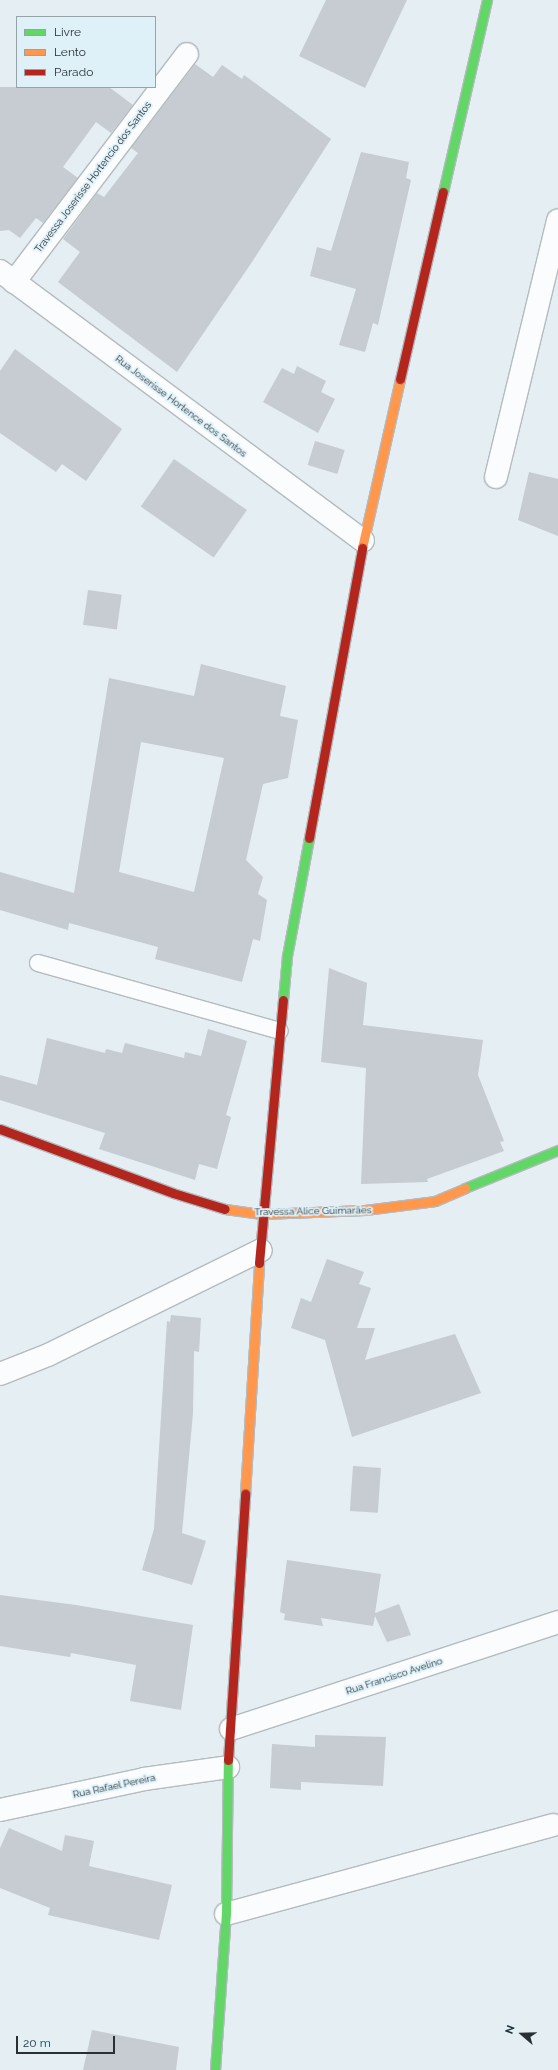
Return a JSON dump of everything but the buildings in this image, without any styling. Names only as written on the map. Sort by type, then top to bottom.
[{"type":"main road","points":[[215,2070],[226,1914],[228,1767],[261,1250],[262,1214],[287,956],[363,541],[487,0]]},
{"type":"main road","name":"Travessa Alice Guimarães","points":[[0,1129],[180,1196],[218,1208],[262,1214],[365,1210],[435,1201],[558,1150]]},
{"type":"street","name":"Travessa Joserisse Hortencio dos Santos","points":[[7,277],[187,54]]},
{"type":"street","points":[[496,478],[558,220]]},
{"type":"street","name":"Rua Joserísse Hortence dos Santos","points":[[7,277],[363,541]]},
{"type":"street","points":[[0,1374],[48,1355],[261,1250]]},
{"type":"street","name":"Rua Francisco Avelino","points":[[231,1729],[558,1622]]},
{"type":"street","name":"Rua Rafael Pereira","points":[[0,1810],[144,1779],[228,1767]]},
{"type":"street","points":[[226,1914],[553,1825]]},
{"type":"lane","points":[[38,963],[280,1031]]},
{"type":"traffic: fast","points":[[443,192],[487,0]]},
{"type":"traffic: fast","points":[[283,1000],[287,956],[309,838]]},
{"type":"traffic: fast","points":[[465,1188],[558,1150]]},
{"type":"traffic: fast","points":[[215,2070],[226,1914],[228,1760]]},
{"type":"traffic: slow","points":[[362,548],[400,379]]},
{"type":"traffic: slow","points":[[225,1209],[262,1214],[365,1210],[435,1201],[465,1188]]},
{"type":"traffic: slow","points":[[245,1494],[259,1263]]},
{"type":"traffic: jam","points":[[400,379],[443,192]]},
{"type":"traffic: jam","points":[[309,838],[362,548]]},
{"type":"traffic: jam","points":[[259,1263],[283,1000]]},
{"type":"traffic: jam","points":[[0,1129],[173,1193],[225,1209]]},
{"type":"traffic: jam","points":[[228,1760],[245,1494]]}]
